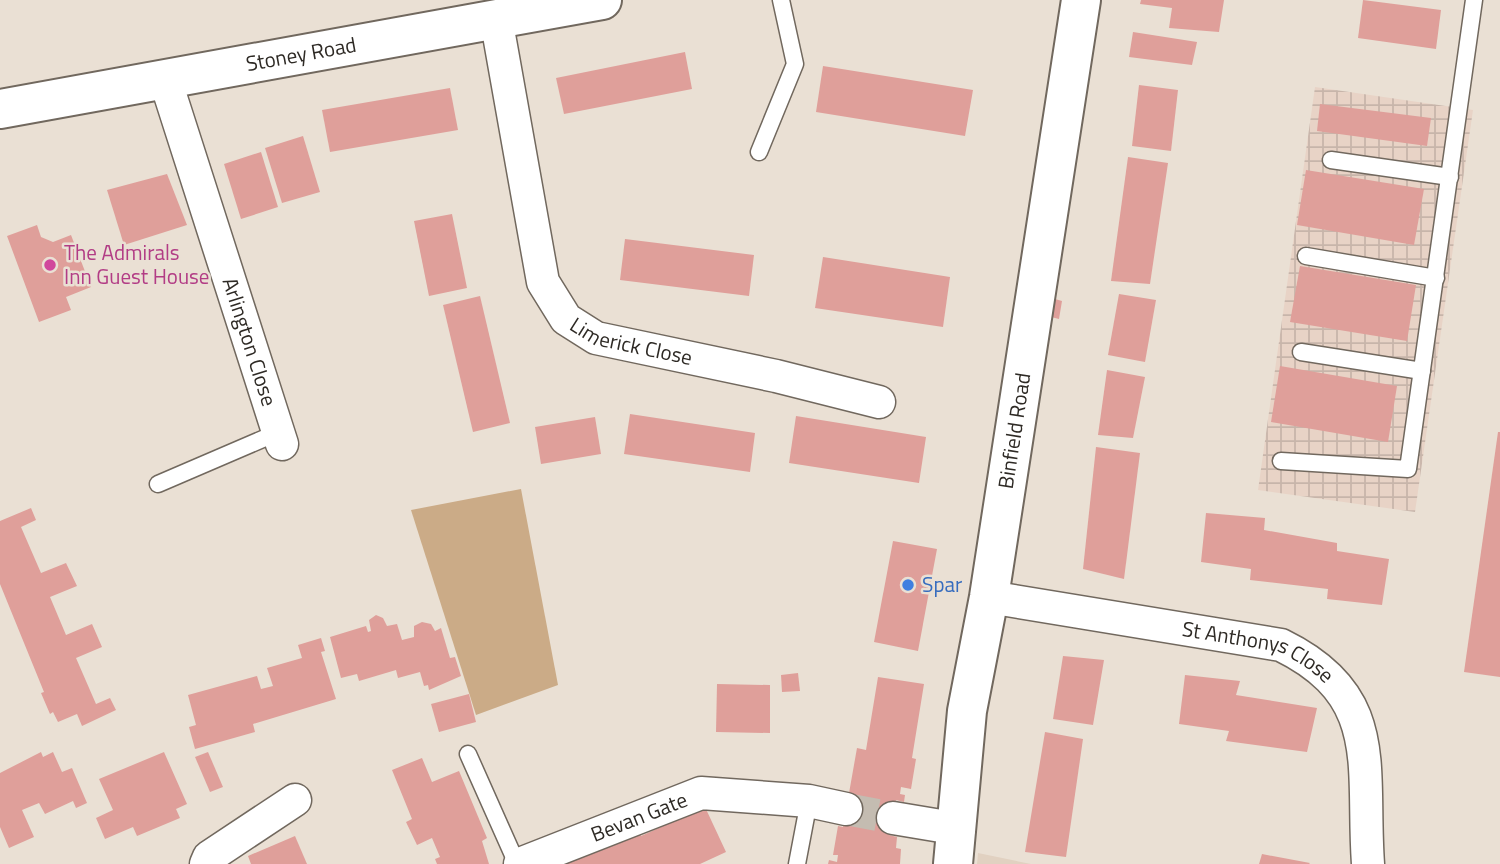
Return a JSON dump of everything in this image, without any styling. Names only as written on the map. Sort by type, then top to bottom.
[{"type":"main road","name":"Stoney Road","points":[[0,109],[602,0]]},
{"type":"main road","name":"Binfield Road","points":[[956,847],[967,711],[989,597],[1081,0]]},
{"type":"street","name":"Limerick Close","points":[[496,18],[543,282],[566,319],[580,329],[609,342],[776,376],[879,402]]},
{"type":"street","name":"Arlington Close","points":[[165,79],[281,438]]},
{"type":"street","name":"St Anthonys Close","points":[[989,597],[1282,645],[1311,660],[1345,692],[1358,723],[1364,755],[1368,864]]},
{"type":"street","name":"Bevan Gate","points":[[518,864],[701,793],[809,801],[846,809]]},
{"type":"street","points":[[206,864],[209,857],[295,800]]},
{"type":"street","points":[[893,818],[956,847]]},
{"type":"lane","points":[[759,152],[795,64],[781,0]]},
{"type":"lane","points":[[1281,461],[1408,469],[1474,0]]},
{"type":"lane","points":[[1331,160],[1450,177]]},
{"type":"lane","points":[[1306,256],[1436,278]]},
{"type":"lane","points":[[1301,352],[1422,371]]},
{"type":"lane","points":[[158,484],[281,438]]},
{"type":"lane","points":[[468,754],[518,864]]},
{"type":"lane","points":[[797,864],[809,801]]},
{"type":"shaded area","points":[[1315,87],[1473,110],[1415,512],[1258,490]]},
{"type":"shaded area","points":[[521,489],[558,685],[476,715],[411,510]]},
{"type":"shaded area","points":[[978,853],[1031,864],[977,864]]},
{"type":"building","points":[[1141,0],[1224,0],[1219,32],[1169,28],[1172,8],[1140,4]]},
{"type":"building","points":[[1363,0],[1441,10],[1436,49],[1358,38]]},
{"type":"building","points":[[1133,32],[1197,42],[1192,65],[1129,57]]},
{"type":"building","points":[[685,52],[692,89],[564,114],[556,78]]},
{"type":"building","points":[[823,66],[973,90],[965,136],[816,112]]},
{"type":"building","points":[[1139,85],[1178,90],[1171,151],[1132,146]]},
{"type":"building","points":[[450,88],[458,130],[330,152],[322,110]]},
{"type":"building","points":[[1320,104],[1431,118],[1427,146],[1317,131]]},
{"type":"building","points":[[303,136],[320,192],[282,203],[265,148]]},
{"type":"building","points":[[261,152],[278,207],[241,219],[224,164]]},
{"type":"building","points":[[1128,157],[1168,163],[1150,284],[1111,281]]},
{"type":"building","points":[[1306,170],[1424,189],[1414,245],[1297,225]]},
{"type":"building","points":[[167,174],[187,225],[124,245],[107,190]]},
{"type":"building","points":[[452,214],[467,288],[429,296],[414,221]]},
{"type":"building","name":"The Admirals Inn Guest House","points":[[37,225],[41,237],[53,242],[71,235],[91,287],[66,297],[71,310],[39,322],[7,236]]},
{"type":"building","points":[[625,239],[754,255],[749,296],[620,280]]},
{"type":"building","points":[[823,257],[950,277],[943,327],[815,308]]},
{"type":"building","points":[[1300,266],[1416,285],[1407,341],[1290,322]]},
{"type":"building","points":[[1119,294],[1156,300],[1145,362],[1108,355]]},
{"type":"building","points":[[480,296],[510,423],[473,432],[443,305]]},
{"type":"building","points":[[1055,299],[1062,301],[1059,319],[1051,317]]},
{"type":"building","points":[[1280,366],[1397,386],[1388,442],[1271,422]]},
{"type":"building","points":[[1107,370],[1145,377],[1133,438],[1098,435]]},
{"type":"building","points":[[630,414],[755,433],[750,472],[624,454]]},
{"type":"building","points":[[796,416],[926,437],[919,483],[789,463]]},
{"type":"building","points":[[595,417],[601,454],[541,464],[535,427]]},
{"type":"building","points":[[1500,432],[1500,677],[1464,672]]},
{"type":"building","points":[[1096,447],[1140,453],[1124,579],[1083,569]]},
{"type":"building","points":[[31,508],[36,520],[21,527],[41,573],[66,563],[77,586],[50,597],[66,635],[92,624],[102,647],[76,658],[96,704],[110,698],[116,710],[82,726],[77,714],[58,722],[53,712],[50,714],[41,693],[44,692],[0,584],[0,521]]},
{"type":"building","points":[[1206,513],[1265,518],[1264,530],[1337,543],[1337,551],[1389,559],[1382,605],[1327,599],[1328,589],[1250,580],[1251,569],[1201,562]]},
{"type":"building","name":"Spar","points":[[893,541],[937,549],[918,651],[874,642]]},
{"type":"building","points":[[376,615],[383,618],[387,626],[397,624],[402,640],[414,637],[414,626],[422,622],[431,624],[435,631],[441,628],[450,658],[455,657],[461,676],[429,690],[428,685],[424,686],[420,672],[398,678],[396,670],[359,681],[357,674],[341,678],[330,637],[366,626],[368,632],[371,631],[369,620]]},
{"type":"building","points":[[321,638],[325,651],[321,652],[336,699],[253,724],[255,732],[195,749],[189,727],[196,725],[188,695],[257,676],[261,689],[273,686],[267,668],[302,658],[298,645]]},
{"type":"building","points":[[1063,656],[1104,660],[1093,725],[1053,719]]},
{"type":"building","points":[[798,673],[800,691],[782,692],[781,675]]},
{"type":"building","points":[[1185,675],[1240,681],[1236,695],[1317,708],[1307,752],[1226,741],[1229,731],[1179,724]]},
{"type":"building","points":[[878,677],[924,684],[912,758],[916,759],[911,789],[901,787],[900,794],[905,795],[904,802],[896,800],[889,835],[897,837],[896,848],[901,849],[900,864],[828,864],[829,860],[837,862],[838,855],[833,855],[838,826],[843,827],[857,748],[866,750]]},
{"type":"building","points":[[717,684],[770,685],[770,733],[716,732]]},
{"type":"building","points":[[469,694],[476,722],[439,732],[431,704]]},
{"type":"building","points":[[1045,732],[1083,739],[1066,857],[1025,852]]},
{"type":"building","points":[[41,752],[43,757],[53,752],[62,772],[72,768],[87,803],[76,808],[73,801],[45,814],[39,803],[22,810],[34,837],[9,848],[0,827],[0,773]]},
{"type":"building","points":[[164,752],[187,804],[176,809],[180,818],[137,836],[133,827],[105,839],[96,818],[113,810],[99,779]]},
{"type":"building","points":[[208,752],[223,787],[210,792],[195,757]]},
{"type":"building","points":[[422,758],[432,782],[459,771],[487,838],[482,841],[489,864],[437,864],[435,859],[440,857],[432,838],[417,845],[406,822],[412,819],[392,770]]},
{"type":"building","points":[[705,807],[726,852],[700,864],[559,864],[638,831],[641,836]]},
{"type":"building","points":[[295,836],[307,864],[251,864],[248,856]]},
{"type":"building","points":[[1262,854],[1310,863],[1259,864]]},
{"type":"tunnel","points":[[846,809],[893,818]]},
{"type":"place","name":"The Admirals Inn Guest House","points":[[50,265]]},
{"type":"place","name":"Spar","points":[[908,585]]}]
